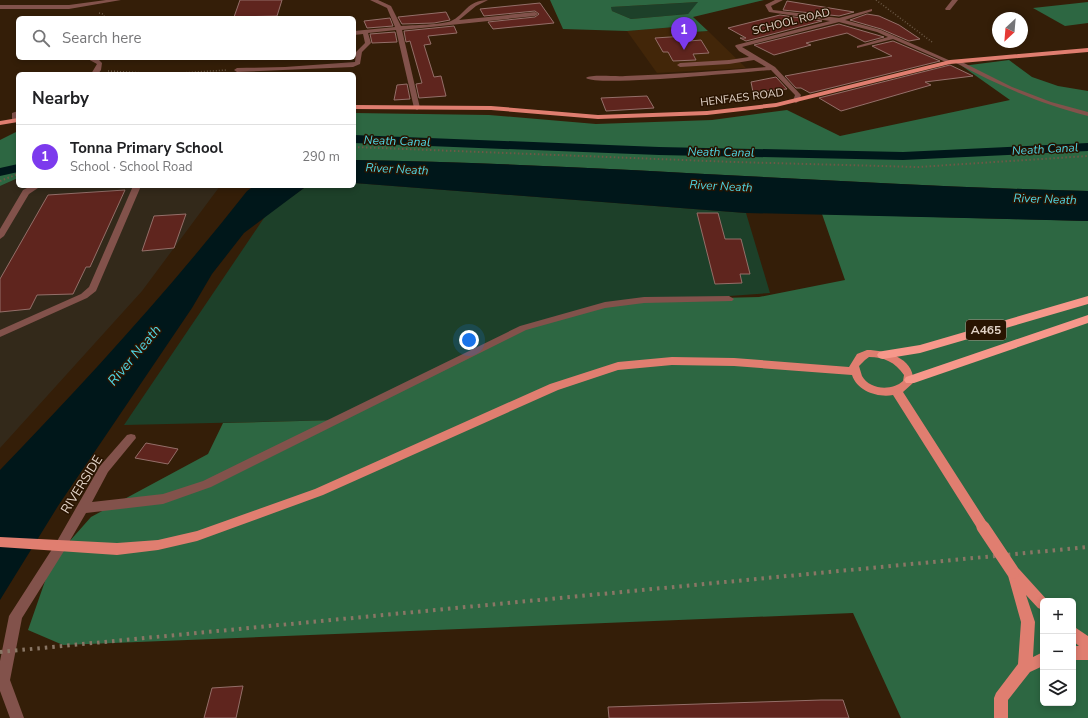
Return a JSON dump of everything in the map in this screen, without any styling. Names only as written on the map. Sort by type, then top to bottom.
[{"type":"highway","name":"A465","points":[[883,355],[920,350],[1088,300]]},
{"type":"highway","name":"A465","points":[[910,380],[1088,319]]},
{"type":"main road","name":"HENFAES ROAD","points":[[356,107],[491,108],[598,117],[707,113],[776,106],[917,69],[950,62],[1088,50]]},
{"type":"main road","points":[[0,123],[16,120]]},
{"type":"main road","points":[[867,354],[883,355],[899,362],[905,367],[910,380],[908,385],[903,389],[888,393],[870,388],[863,383],[854,371],[856,361],[861,357],[867,354]]},
{"type":"main road","points":[[0,542],[39,546],[117,549],[158,545],[196,536],[319,492],[554,387],[618,366],[672,361],[734,362],[854,371]]},
{"type":"main road","points":[[896,392],[1013,572],[1040,601]]},
{"type":"main road","points":[[1013,572],[1028,622],[1025,667]]},
{"type":"main road","points":[[1075,634],[1088,645]]},
{"type":"main road","points":[[1076,653],[1088,653]]},
{"type":"main road","points":[[1000,718],[1002,698],[1025,667],[1040,660]]},
{"type":"street","points":[[0,6],[70,7],[118,0]]},
{"type":"street","points":[[373,0],[389,7],[399,29],[417,108]]},
{"type":"street","points":[[451,24],[474,5],[485,0]]},
{"type":"street","points":[[780,0],[768,5],[771,11],[839,20],[870,10]]},
{"type":"street","points":[[948,9],[955,0]]},
{"type":"street","points":[[356,32],[451,24],[535,14]]},
{"type":"street","name":"SCHOOL ROAD","points":[[796,101],[798,95],[773,68],[741,50],[738,46],[839,20],[879,31],[950,62]]},
{"type":"street","points":[[237,70],[354,65],[358,62],[359,52],[368,43],[365,32]]},
{"type":"street","points":[[860,47],[894,37]]},
{"type":"street","points":[[680,65],[729,62],[754,58]]},
{"type":"street","points":[[96,60],[100,64],[96,72]]},
{"type":"street","points":[[958,62],[1010,88],[1049,103],[1088,114]]},
{"type":"street","points":[[590,78],[611,80],[773,68]]},
{"type":"street","points":[[0,236],[26,192],[33,188]]},
{"type":"street","points":[[0,334],[84,296],[93,290],[136,188]]},
{"type":"street","points":[[82,508],[162,499],[207,484],[523,328],[605,305],[644,300],[729,299]]},
{"type":"street","name":"RIVERSIDE","points":[[17,718],[3,680],[16,616],[60,547],[104,469],[131,438]]},
{"type":"path","points":[[876,0],[933,43]]},
{"type":"path","points":[[201,72],[237,70]]},
{"type":"path","points":[[356,147],[918,167],[1088,156]]},
{"type":"path","points":[[0,181],[16,175]]},
{"type":"shaded area","points":[[675,27],[680,33],[708,31],[746,68],[657,73],[627,31]]},
{"type":"shaded area","points":[[16,179],[16,188],[219,188],[142,291],[0,448],[0,186]]},
{"type":"green space","points":[[550,0],[764,0],[693,17],[708,31],[680,33],[675,27],[627,31],[563,29]],"holes":[[[698,2],[688,14],[631,19],[612,11],[611,7]]]},
{"type":"green space","points":[[699,2],[688,14],[631,19],[612,11],[611,7]]},
{"type":"green space","points":[[1088,2],[1088,23],[1065,26],[1033,8]]},
{"type":"green space","points":[[1009,60],[1032,77],[1058,86],[1088,91],[1088,191],[904,184],[446,162],[356,160],[356,113],[489,115],[596,124],[712,120],[787,110],[840,136],[1010,100],[962,66]]},
{"type":"green space","points":[[16,132],[16,179],[0,186],[0,140]]},
{"type":"green space","points":[[356,183],[746,213],[770,293],[605,305],[337,420],[124,425],[266,215],[304,188],[356,188]]},
{"type":"green space","points":[[822,214],[1088,221],[1088,718],[901,718],[853,613],[63,645],[28,630],[52,561],[91,517],[208,454],[223,423],[337,420],[523,328],[605,305],[644,300],[759,297],[845,280]]},
{"type":"water","name":"River Neath","points":[[356,160],[446,162],[904,184],[1088,191],[1088,221],[746,213],[356,183]]},
{"type":"water","name":"River Neath","points":[[251,188],[304,188],[244,233],[212,274],[192,308],[58,506],[0,600],[0,470],[64,403],[158,299],[247,191]]},
{"type":"building","points":[[240,0],[282,0],[277,16],[234,16]]},
{"type":"building","points":[[787,1],[854,12],[839,16],[783,10]]},
{"type":"building","points":[[540,3],[554,23],[493,29],[488,22],[535,17],[539,14],[535,11],[484,16],[480,9]]},
{"type":"building","points":[[446,12],[450,20],[434,23],[402,24],[398,17]]},
{"type":"building","points":[[867,14],[879,16],[899,25],[920,39],[909,41],[881,29],[850,20]]},
{"type":"building","points":[[780,15],[822,21],[746,41],[740,38],[746,38],[728,28]]},
{"type":"building","points":[[390,18],[393,26],[367,28],[364,21]]},
{"type":"building","points":[[839,24],[884,37],[865,42],[847,33],[806,43],[811,45],[774,55],[754,45]]},
{"type":"building","points":[[454,26],[457,33],[428,36],[431,44],[424,45],[434,77],[441,76],[446,96],[419,98],[416,84],[422,83],[410,41],[406,42],[404,31]]},
{"type":"building","points":[[395,32],[397,42],[372,43],[370,34]]},
{"type":"building","points":[[685,36],[689,41],[701,40],[709,53],[693,54],[696,60],[673,61],[668,52],[663,52],[655,38]]},
{"type":"building","points":[[893,41],[940,61],[810,93],[801,88],[796,88],[785,76],[892,56],[872,46]]},
{"type":"building","points":[[950,65],[973,76],[925,82],[931,85],[841,111],[819,98]]},
{"type":"building","points":[[776,77],[787,89],[753,92],[751,82]]},
{"type":"building","points":[[407,84],[410,99],[394,100],[397,85]]},
{"type":"building","points":[[647,96],[654,108],[606,111],[601,98]]},
{"type":"building","points":[[125,190],[90,267],[86,267],[73,294],[37,295],[30,309],[0,312],[0,279],[48,195]]},
{"type":"building","points":[[697,213],[718,213],[725,239],[741,239],[750,274],[740,274],[742,283],[715,284]]},
{"type":"building","points":[[186,214],[174,248],[142,251],[154,216]]},
{"type":"building","points":[[146,443],[178,449],[168,464],[135,458]]},
{"type":"building","points":[[243,686],[236,718],[204,718],[212,688]]},
{"type":"building","points":[[843,700],[849,718],[609,718],[608,707]]},
{"type":"waterway","name":"Neath Canal","points":[[356,139],[659,151],[903,156],[1088,147]]},
{"type":"waterway","name":"Neath Canal","points":[[0,172],[16,168]]},
{"type":"railway","points":[[0,652],[1088,547]]},
{"type":"place","name":"Tonna Primary School","points":[[684,50]]}]
